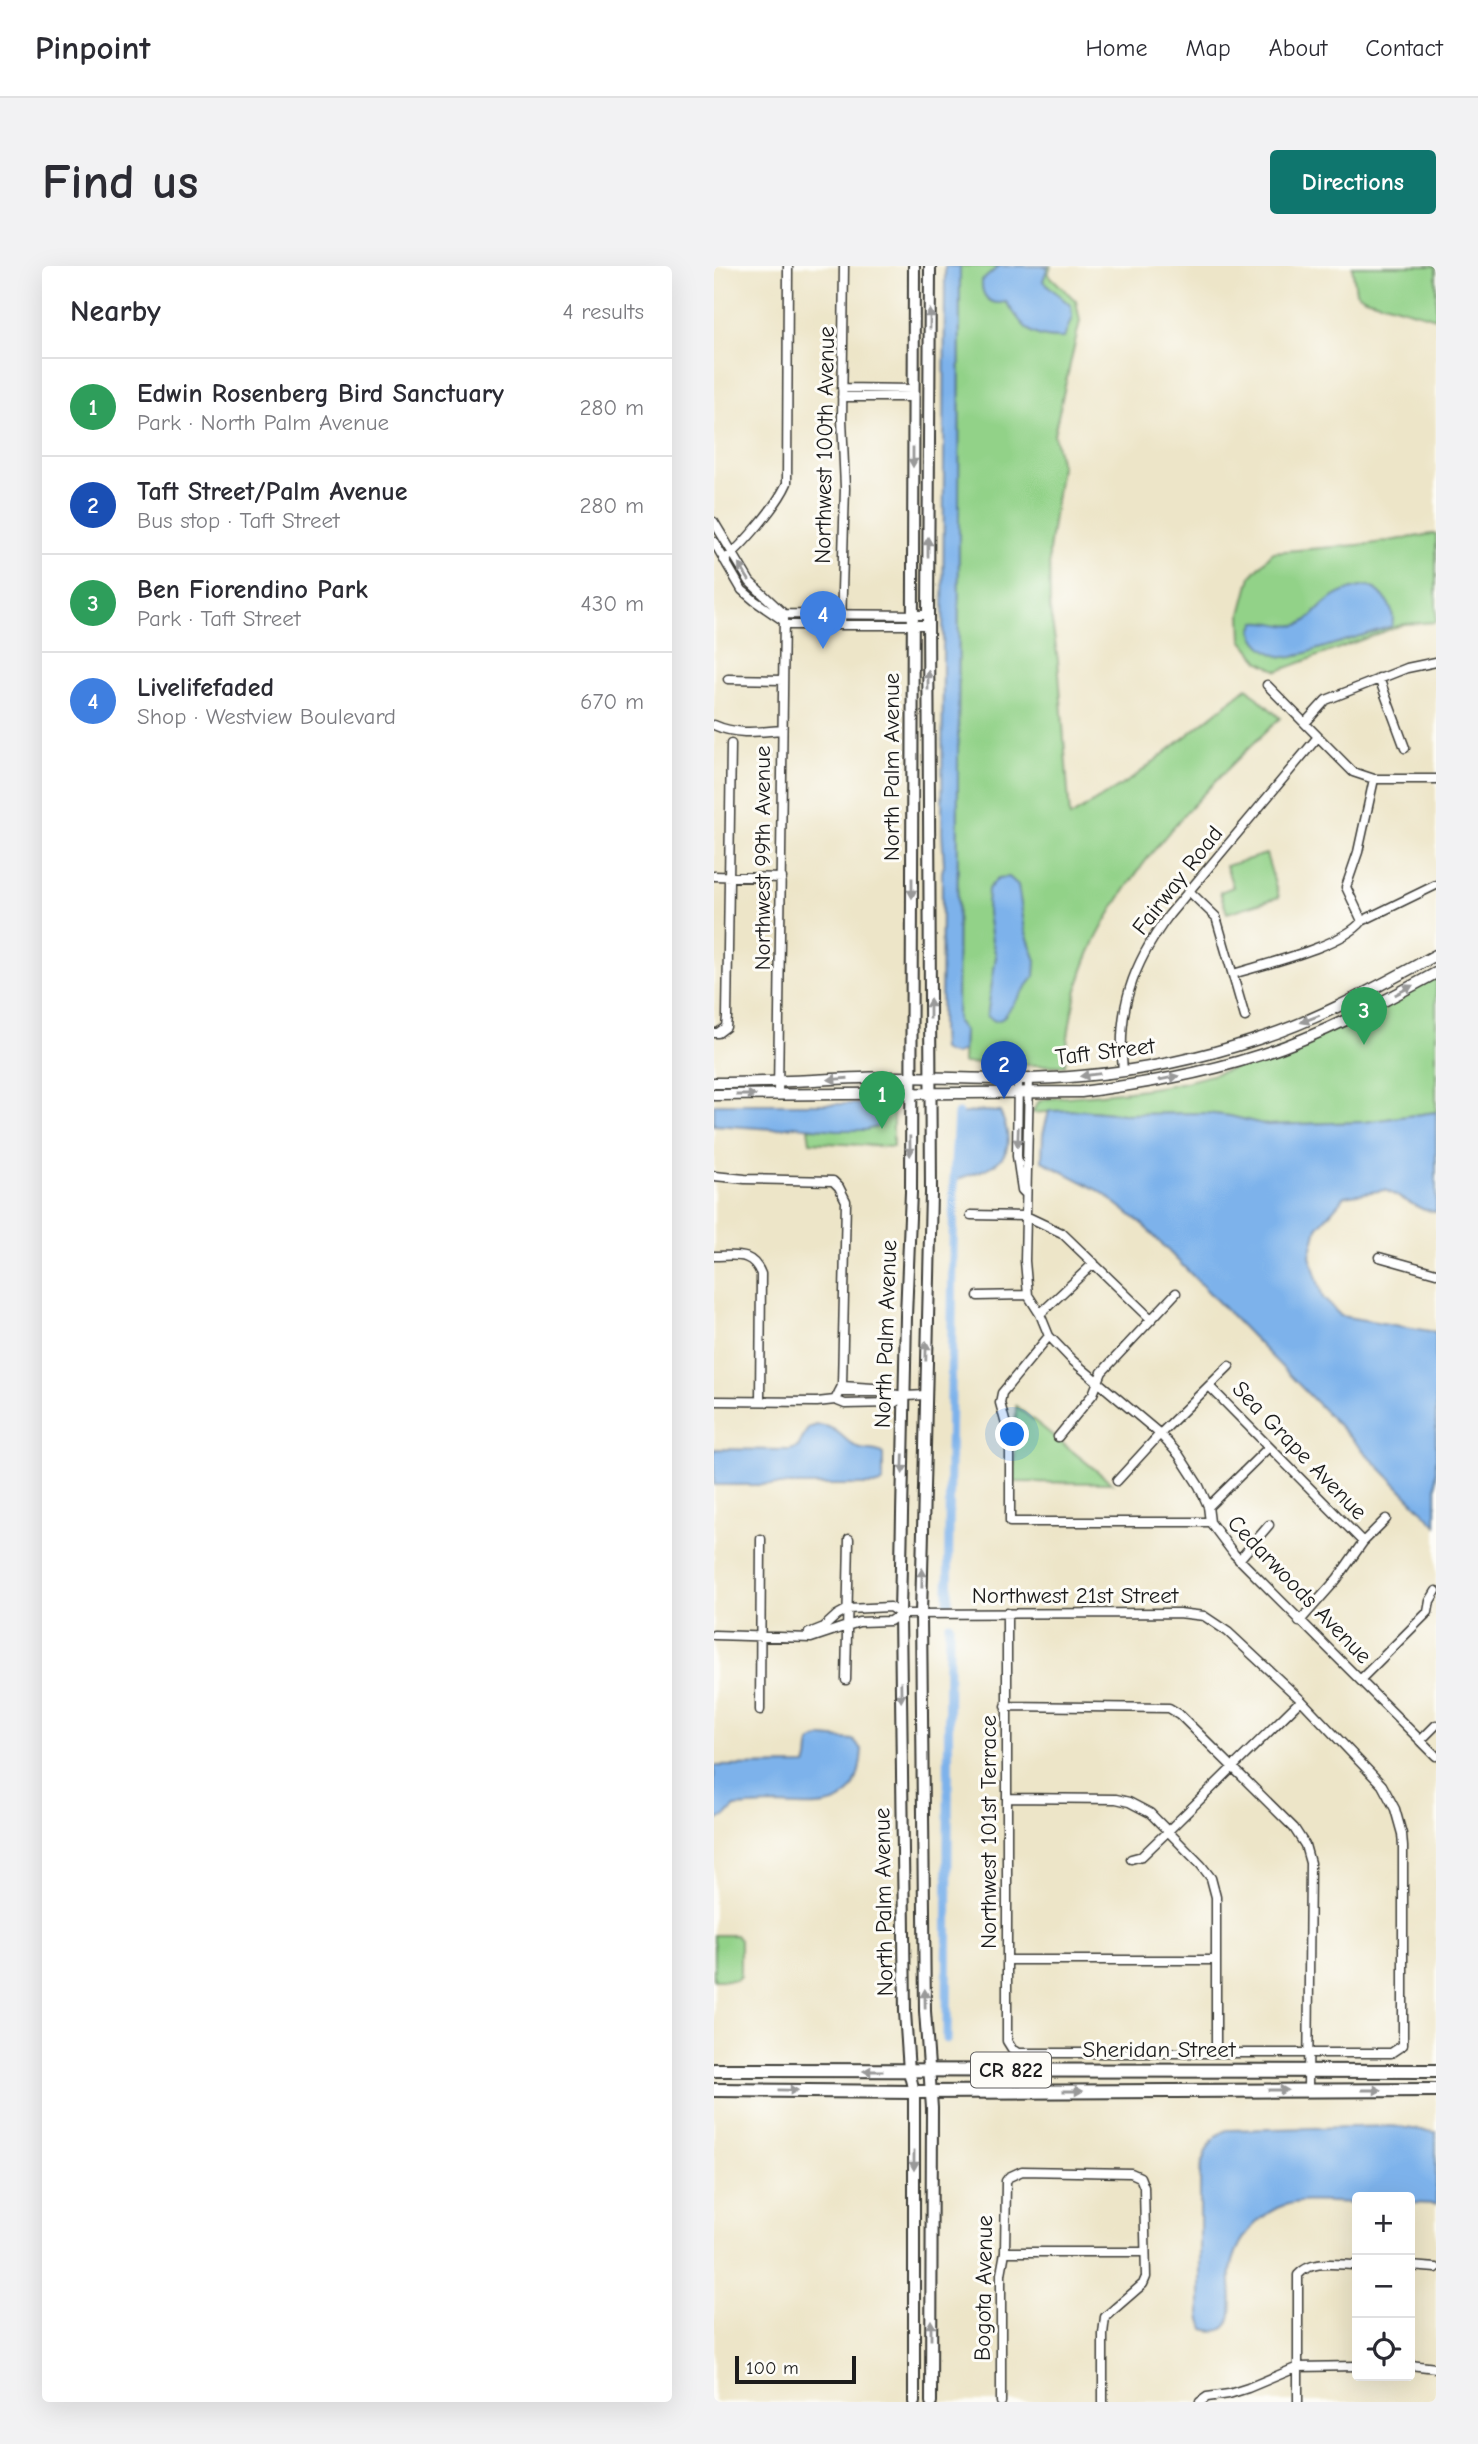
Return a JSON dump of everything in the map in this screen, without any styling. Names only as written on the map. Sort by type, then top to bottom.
[{"type":"main road","name":"North Palm Avenue","points":[[914,266],[911,1192],[900,1614],[905,2012],[909,2071],[914,2092],[914,2402]]},
{"type":"main road","name":"North Palm Avenue","points":[[930,266],[928,771],[931,1193],[921,1615],[925,2011],[931,2092],[931,2402]]},
{"type":"main road","name":"Sheridan Street","points":[[714,2070],[1436,2071]]},
{"type":"main road","name":"Sheridan Street","points":[[714,2090],[1436,2090]]},
{"type":"street","points":[[724,559],[782,495],[787,483],[788,266]]},
{"type":"street","name":"Northwest 100th Avenue","points":[[842,620],[845,488],[842,392],[844,266]]},
{"type":"street","points":[[842,392],[913,393]]},
{"type":"street","points":[[714,522],[750,582],[772,600],[784,620]]},
{"type":"street","points":[[714,542],[743,590],[784,620],[928,620]]},
{"type":"street","name":"Northwest 99th Avenue","points":[[778,1095],[784,620]]},
{"type":"street","points":[[1305,723],[1326,700],[1407,668],[1436,662]]},
{"type":"street","points":[[1379,678],[1405,748]]},
{"type":"street","points":[[728,679],[783,680]]},
{"type":"street","points":[[1267,685],[1353,772],[1374,779],[1436,779]]},
{"type":"street","points":[[714,725],[727,731],[738,732],[782,730]]},
{"type":"street","name":"Fairway Road","points":[[1123,1071],[1120,1042],[1125,1002],[1147,944],[1168,915],[1317,738]]},
{"type":"street","points":[[714,1033],[726,1027],[731,744]]},
{"type":"street","points":[[912,771],[928,771]]},
{"type":"street","points":[[1362,920],[1346,887],[1359,852],[1374,779]]},
{"type":"street","points":[[714,876],[782,878]]},
{"type":"street","points":[[1233,974],[1335,940],[1356,928],[1362,920],[1436,885]]},
{"type":"street","points":[[1190,892],[1216,917],[1245,1017]]},
{"type":"street","name":"Taft Street","points":[[714,1083],[911,1077],[1080,1076],[1123,1071],[1192,1058],[1259,1039],[1323,1014],[1436,955]]},
{"type":"street","name":"Taft Street","points":[[714,1095],[1081,1092],[1130,1086],[1195,1073],[1260,1055],[1330,1028],[1436,973]]},
{"type":"street","name":"Cedarwoods Avenue","points":[[1024,1077],[1030,1093],[1025,1261],[1028,1295],[1049,1335],[1073,1361],[1160,1434],[1179,1455],[1199,1486],[1208,1507],[1210,1522],[1239,1560],[1436,1756]]},
{"type":"street","name":"Cedarwoods Avenue","points":[[1024,1077],[1017,1093],[1017,1156],[1022,1189],[1027,1195]]},
{"type":"street","points":[[714,1176],[833,1181],[839,1187],[846,1201],[839,1392],[845,1404],[894,1403],[905,1396]]},
{"type":"street","points":[[971,1216],[1026,1216],[1062,1233],[1150,1318]]},
{"type":"street","points":[[714,1256],[748,1256],[757,1263],[761,1274],[760,1401]]},
{"type":"street","points":[[1380,1257],[1436,1273]]},
{"type":"street","points":[[1040,1314],[1094,1263]]},
{"type":"street","points":[[1058,1437],[1093,1394],[1102,1372],[1176,1293]]},
{"type":"street","points":[[978,1296],[1028,1295]]},
{"type":"street","points":[[1049,1335],[1002,1393],[1000,1403],[1010,1439],[1010,1522],[1210,1522]]},
{"type":"street","points":[[1117,1481],[1229,1366]]},
{"type":"street","name":"Sea Grape Avenue","points":[[1209,1386],[1363,1542]]},
{"type":"street","points":[[714,1401],[817,1402],[839,1392],[877,1389],[905,1396],[926,1395]]},
{"type":"street","points":[[1208,1507],[1269,1447]]},
{"type":"street","points":[[1299,1622],[1337,1579],[1363,1542],[1386,1519]]},
{"type":"street","points":[[1239,1560],[1269,1525]]},
{"type":"street","points":[[760,1710],[761,1539]]},
{"type":"street","points":[[846,1680],[849,1539]]},
{"type":"street","points":[[1361,1679],[1428,1612],[1436,1591]]},
{"type":"street","points":[[862,1607],[862,1622]]},
{"type":"street","name":"Northwest 21st Street","points":[[714,1635],[790,1635],[818,1631],[848,1609],[862,1607],[890,1607],[900,1614],[921,1615],[1180,1613],[1203,1616],[1228,1632],[1301,1700],[1382,1785],[1395,1809],[1402,1834],[1403,2045],[1391,2053],[1309,2052]]},
{"type":"street","points":[[1428,1612],[1436,1618]]},
{"type":"street","name":"Northwest 101st Terrace","points":[[1007,1613],[1007,2041],[1018,2053],[1216,2051]]},
{"type":"street","name":"Northwest 21st Street","points":[[790,1635],[794,1638],[811,1638],[847,1625],[890,1621],[900,1614]]},
{"type":"street","points":[[1131,1858],[1142,1856],[1301,1700]]},
{"type":"street","points":[[1006,1706],[1168,1708],[1179,1714],[1294,1828],[1305,1845],[1310,1863],[1308,2090]]},
{"type":"street","points":[[1420,1741],[1436,1725]]},
{"type":"street","points":[[1007,1798],[1116,1799],[1129,1802],[1150,1813],[1211,1878],[1216,1897],[1216,2051],[1309,2052]]},
{"type":"street","points":[[1007,1960],[1216,1960]]},
{"type":"street","name":"Bogota Avenue","points":[[1001,2402],[1004,2186],[1009,2177],[1022,2171],[1128,2173],[1140,2177],[1144,2187],[1145,2252]]},
{"type":"street","points":[[1005,2252],[1145,2252],[1146,2277],[1143,2284],[1109,2313],[1103,2325],[1103,2402]]},
{"type":"street","points":[[1298,2402],[1298,2275],[1312,2265],[1352,2265]]},
{"type":"street","points":[[1415,2266],[1436,2267]]},
{"type":"street","points":[[1200,2402],[1208,2396],[1229,2394],[1298,2367],[1352,2366]]},
{"type":"street","points":[[1415,2366],[1436,2368]]},
{"type":"green space","points":[[960,266],[1051,266],[1048,274],[1076,301],[1080,321],[1054,434],[1061,466],[1049,551],[1050,610],[1058,660],[1070,817],[1133,778],[1247,688],[1280,718],[1174,826],[1127,886],[1107,918],[1090,952],[1076,994],[1065,1066],[963,1063],[964,1031],[957,1022]]},
{"type":"green space","points":[[1352,266],[1436,266],[1436,318],[1365,298],[1356,292]]},
{"type":"green space","points":[[1436,534],[1436,622],[1404,624],[1278,671],[1260,662],[1242,640],[1241,614],[1251,576],[1273,552],[1370,544]]},
{"type":"green space","points":[[1266,854],[1279,897],[1227,913],[1220,892],[1233,887],[1226,866]]},
{"type":"green space","points":[[1436,977],[1436,1112],[1365,1122],[1266,1125],[1206,1113],[1123,1114],[1080,1110],[1032,1113],[1038,1102],[1045,1099],[1153,1088],[1221,1072],[1284,1049]]},
{"type":"green space","points":[[883,1109],[893,1110],[893,1147],[810,1142],[810,1128],[865,1130],[880,1126]]},
{"type":"green space","points":[[1016,1406],[1112,1483],[1014,1482]]},
{"type":"green space","points":[[714,1935],[736,1935],[740,1940],[740,1976],[736,1980],[714,1980]]},
{"type":"water","points":[[945,266],[960,266],[957,1022],[964,1031],[963,1050],[953,1054],[942,1050],[941,1030],[944,865]]},
{"type":"water","points":[[999,266],[1048,266],[1043,281],[1071,306],[1072,317],[1064,338],[1036,334],[1024,326],[1006,302],[995,303],[985,296],[982,281]]},
{"type":"water","points":[[1369,586],[1388,602],[1392,626],[1293,657],[1268,651],[1254,636],[1252,630],[1256,622],[1290,626],[1301,624],[1335,597],[1348,590]]},
{"type":"water","points":[[1009,877],[1018,885],[1025,930],[1036,961],[1035,976],[1002,1019],[995,1021],[987,1016],[996,956],[987,906],[988,889],[998,878]]},
{"type":"water","points":[[714,1104],[878,1104],[883,1109],[880,1126],[865,1130],[794,1126],[774,1129],[714,1125]]},
{"type":"water","points":[[1080,1110],[1123,1114],[1206,1113],[1267,1125],[1365,1122],[1436,1112],[1436,1212],[1422,1209],[1385,1190],[1345,1196],[1317,1228],[1310,1256],[1323,1298],[1341,1316],[1436,1332],[1436,1525],[1142,1224],[1100,1191],[1042,1161],[1043,1134],[1049,1111]]},
{"type":"water","points":[[1000,1112],[1007,1133],[1006,1150],[996,1163],[987,1169],[954,1180],[958,1114]]},
{"type":"water","points":[[817,1425],[837,1431],[861,1449],[883,1454],[883,1482],[878,1485],[714,1485],[714,1449],[790,1450],[798,1447],[808,1428]]},
{"type":"water","points":[[823,1737],[853,1740],[862,1750],[854,1785],[847,1795],[826,1805],[735,1807],[714,1822],[714,1766],[806,1765],[811,1741]]},
{"type":"water","points":[[1392,2126],[1436,2132],[1436,2204],[1415,2203],[1415,2192],[1352,2192],[1352,2203],[1306,2202],[1277,2208],[1253,2226],[1236,2251],[1231,2271],[1232,2301],[1229,2321],[1224,2328],[1216,2331],[1204,2329],[1200,2316],[1200,2174],[1205,2154],[1212,2142],[1227,2130]]},
{"type":"waterway","points":[[948,1602],[954,1180],[958,1114]]},
{"type":"waterway","points":[[947,2039],[949,1625]]},
{"type":"place","name":"Livelifefaded","points":[[823,649]]},
{"type":"place","name":"Ben Fiorendino Park","points":[[1364,1045]]},
{"type":"place","name":"Taft Street/Palm Avenue","points":[[1004,1099]]},
{"type":"place","name":"Edwin Rosenberg Bird Sanctuary","points":[[882,1129]]}]
